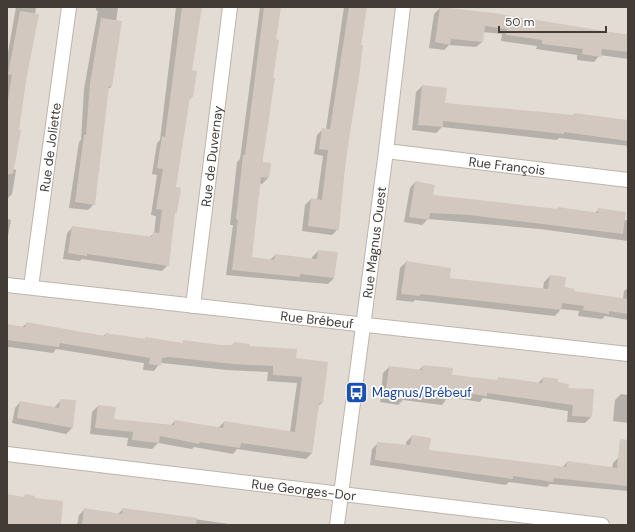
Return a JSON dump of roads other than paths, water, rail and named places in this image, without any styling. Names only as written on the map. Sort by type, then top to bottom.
[{"type":"street","name":"Rue de Joliette","points":[[31,287],[69,7]]},
{"type":"street","name":"Rue de Duvernay","points":[[193,306],[230,7]]},
{"type":"street","name":"Rue Magnus Ouest","points":[[337,525],[364,324],[403,7]]},
{"type":"street","name":"Rue François","points":[[386,151],[628,180]]},
{"type":"street","name":"Rue Brébeuf","points":[[7,284],[628,354]]},
{"type":"street","name":"Rue Georges-Dor","points":[[7,454],[602,525]]},
{"type":"place","name":"Magnus/Brébeuf","points":[[357,392]]}]
